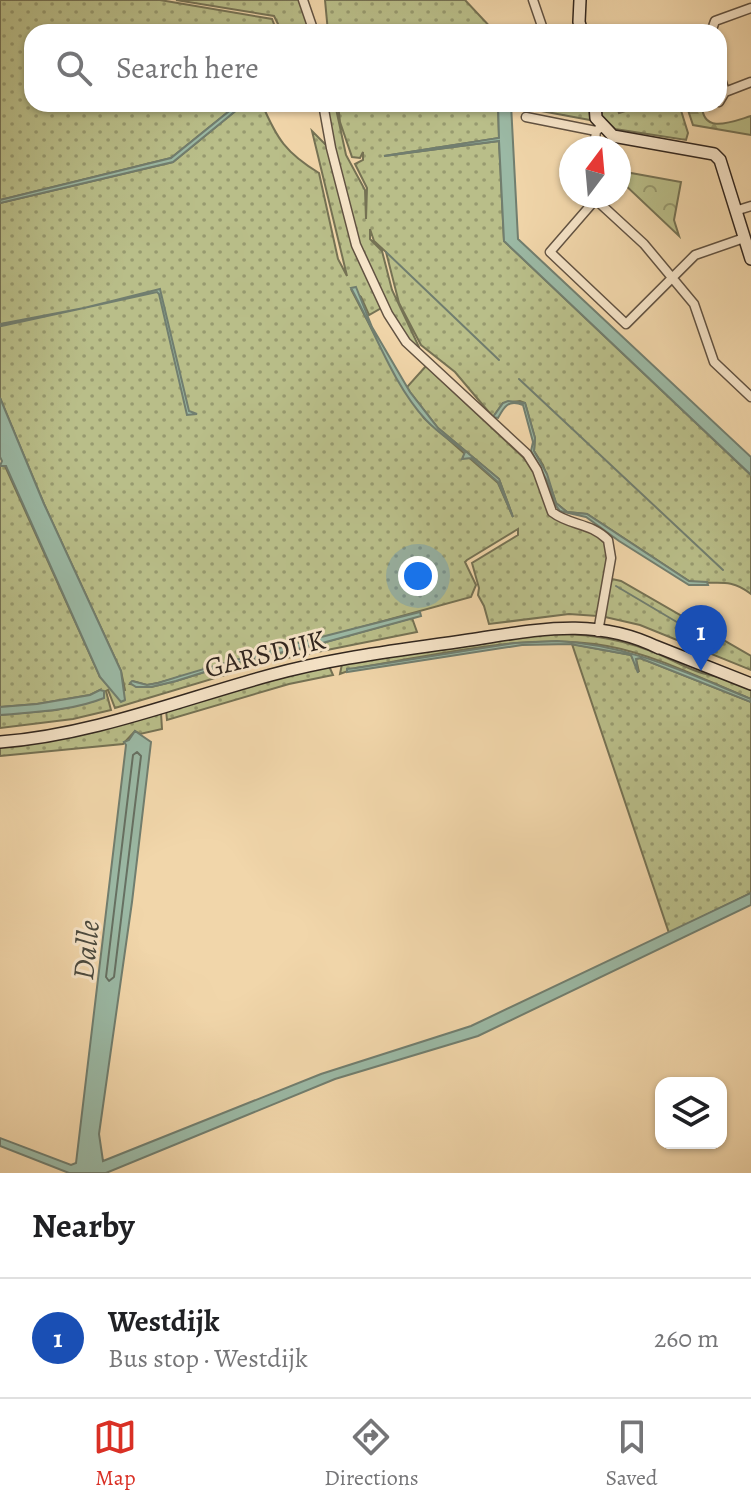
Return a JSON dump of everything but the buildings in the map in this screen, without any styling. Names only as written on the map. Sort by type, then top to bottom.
[{"type":"main road","points":[[580,0],[580,24]]},
{"type":"main road","points":[[596,112],[600,129],[613,136],[714,154],[720,160],[751,259]]},
{"type":"main road","name":"GARSDIJK","points":[[0,742],[30,740],[93,726],[330,660],[565,627],[599,630],[659,648],[751,684]]},
{"type":"street","points":[[303,0],[311,24]]},
{"type":"street","points":[[533,0],[541,24]]},
{"type":"street","points":[[714,24],[751,8]]},
{"type":"street","points":[[727,91],[751,82]]},
{"type":"street","points":[[324,112],[356,245],[388,314],[406,342],[527,454],[537,470],[552,512],[590,526],[608,540],[611,558],[599,630]]},
{"type":"street","points":[[526,117],[600,129],[598,136]]},
{"type":"street","points":[[735,211],[751,206]]},
{"type":"street","points":[[586,208],[550,252],[626,324],[695,255],[744,238]]},
{"type":"street","points":[[605,208],[644,244],[694,304],[714,362],[751,397]]},
{"type":"green space","points":[[0,0],[160,0],[272,19],[274,24],[24,24],[24,112],[228,112],[171,158],[0,200]]},
{"type":"green space","points":[[176,0],[301,0],[310,24],[278,24],[274,16]]},
{"type":"green space","points":[[325,0],[465,0],[488,24],[327,24]]},
{"type":"green space","points":[[234,112],[266,112],[284,144],[298,159],[319,173],[338,259],[347,276],[312,131],[328,147],[342,198],[383,307],[369,315],[361,297],[351,289],[393,370],[424,418],[498,483],[513,517],[499,479],[438,428],[407,387],[426,366],[525,459],[533,470],[546,506],[587,527],[609,546],[597,616],[569,614],[489,624],[478,595],[472,563],[518,535],[518,529],[465,562],[476,585],[471,597],[158,683],[147,685],[133,681],[130,684],[151,687],[412,618],[417,632],[272,661],[115,708],[108,690],[111,710],[73,719],[0,728],[0,715],[56,710],[95,701],[100,690],[90,695],[0,707],[0,466],[5,466],[100,677],[115,693],[125,690],[121,671],[44,504],[0,398],[0,203],[173,162]]},
{"type":"green space","points":[[327,112],[337,112],[346,155],[365,190],[366,219],[367,188],[355,164],[363,160],[363,152],[360,158],[352,157],[339,112],[498,112],[499,138],[384,156],[499,141],[504,241],[751,475],[751,594],[727,583],[689,581],[587,514],[567,512],[556,503],[543,465],[534,451],[535,438],[525,403],[503,403],[493,417],[455,372],[421,345],[399,303],[386,252],[374,241],[370,229],[370,239],[382,251],[392,290],[419,347],[415,349],[399,328],[357,243]]},
{"type":"green space","points":[[547,112],[590,112],[590,120]]},
{"type":"green space","points":[[601,112],[681,112],[688,133],[686,140],[615,129]]},
{"type":"green space","points":[[689,112],[703,112],[707,120],[719,124],[751,116],[751,135],[693,125]]},
{"type":"green space","points":[[631,173],[681,182],[674,220],[679,236],[631,191]]},
{"type":"green space","points":[[612,579],[621,581],[751,656],[751,670],[640,625],[605,617]]},
{"type":"green space","points":[[546,633],[598,637],[655,652],[692,670],[751,688],[751,699],[644,655],[577,642],[545,641],[481,647],[356,668],[340,674],[342,664]]},
{"type":"green space","points":[[572,644],[631,655],[639,672],[636,659],[640,658],[751,702],[751,893],[669,933]]},
{"type":"green space","points":[[329,666],[333,675],[289,684],[167,720],[166,710],[267,680]]},
{"type":"green space","points":[[161,713],[162,729],[140,734],[135,731],[123,744],[0,756],[0,745]]},
{"type":"water","points":[[228,112],[234,112],[173,162],[0,203],[0,200],[171,158]]},
{"type":"water","points":[[498,112],[511,112],[518,239],[751,457],[751,475],[504,241],[499,141],[384,156],[499,138]]},
{"type":"water","points":[[356,287],[372,327],[410,392],[438,428],[499,479],[513,517],[498,482],[471,458],[462,459],[465,452],[431,425],[403,390],[351,288]]},
{"type":"water","points":[[160,289],[189,411],[197,414],[187,415],[157,292],[87,307]]},
{"type":"water","points":[[81,309],[1,326],[0,324]]},
{"type":"water","points":[[0,398],[44,504],[121,671],[125,700],[121,702],[100,677],[6,466],[0,466]]},
{"type":"water","points":[[508,401],[525,403],[535,438],[534,451],[547,474],[556,503],[567,512],[587,514],[689,581],[707,582],[708,585],[689,585],[586,517],[560,511],[554,503],[547,481],[531,451],[533,442],[523,405],[510,404],[498,418],[493,417]]},
{"type":"water","points":[[420,612],[421,616],[230,664],[176,681],[151,687],[136,687],[130,683],[158,683],[255,654]]},
{"type":"water","points":[[557,641],[608,648],[656,661],[751,699],[751,702],[640,658],[636,659],[638,673],[631,655],[570,644],[522,645],[347,672],[347,669],[515,643]]},
{"type":"water","points":[[104,691],[104,698],[79,706],[0,715],[0,707],[90,695]]},
{"type":"water","points":[[135,731],[151,742],[99,1134],[103,1161],[321,1074],[471,1026],[751,893],[751,905],[478,1036],[335,1079],[106,1173],[69,1173],[0,1146],[0,1138],[71,1165],[76,1163],[124,742]]},
{"type":"waterway","points":[[386,252],[499,360]]},
{"type":"waterway","points":[[519,379],[723,570]]},
{"type":"waterway","points":[[616,586],[697,634]]},
{"type":"place","name":"Westdijk","points":[[701,671]]},
{"type":"water label","name":"Dalle","points":[[86,950]]}]
